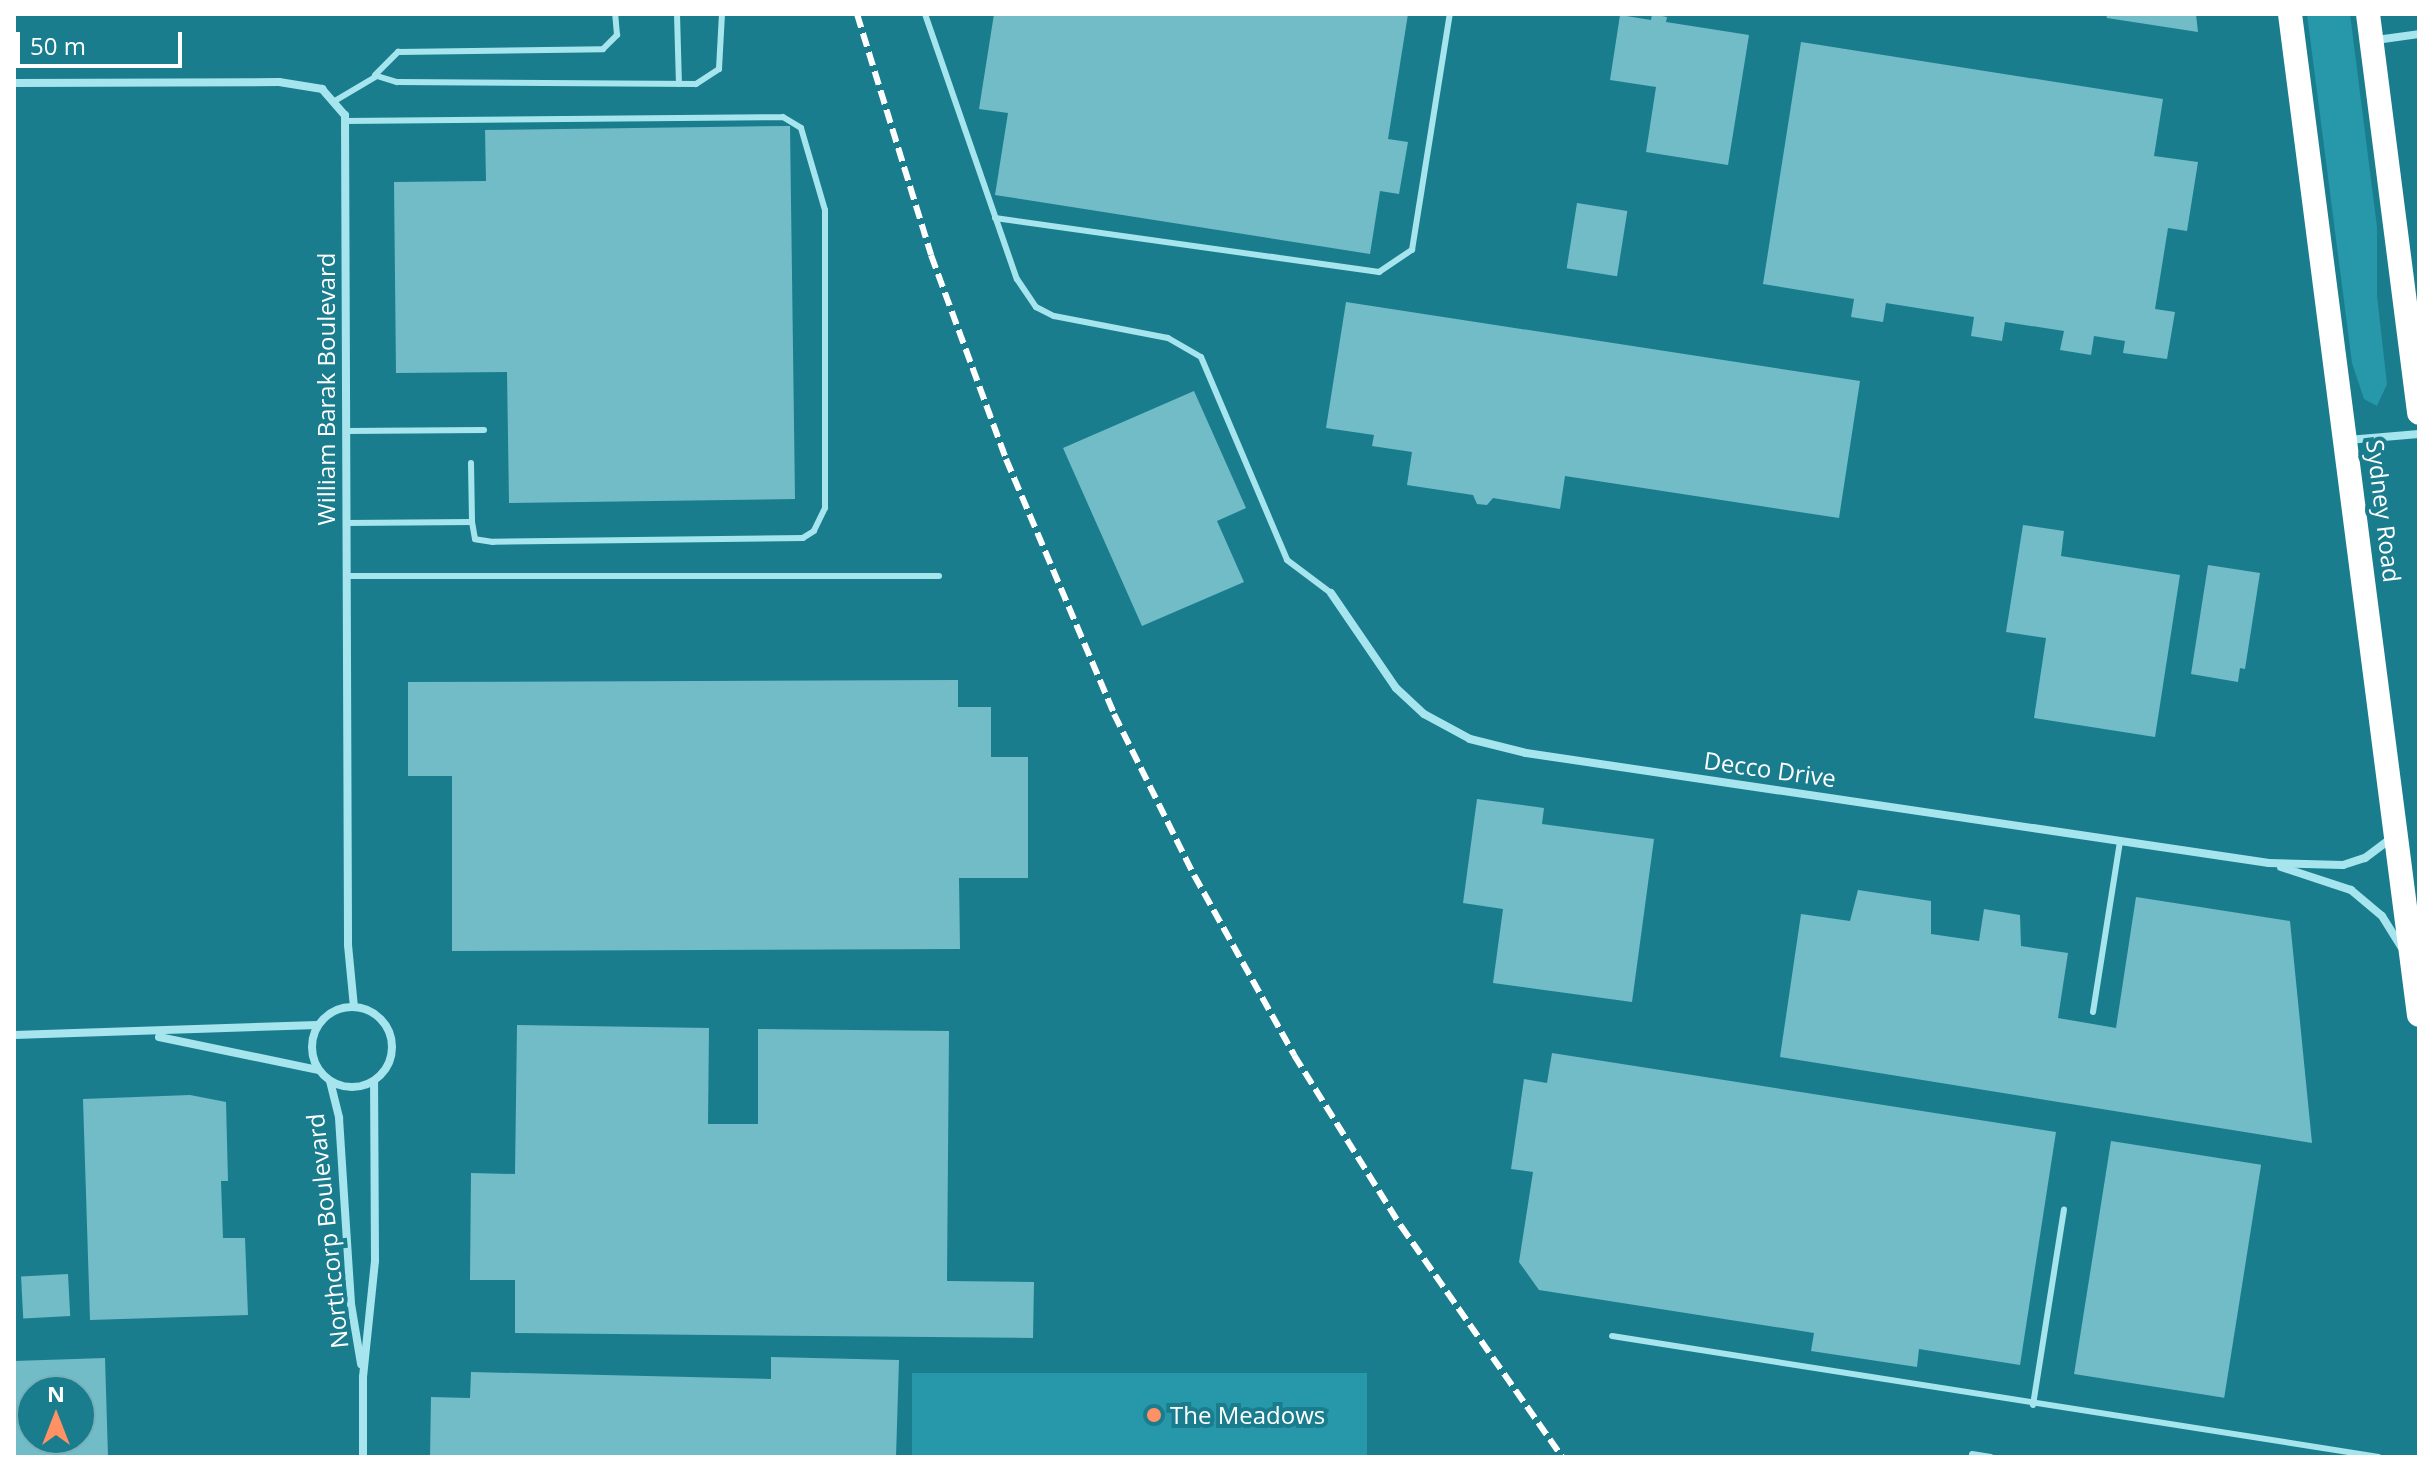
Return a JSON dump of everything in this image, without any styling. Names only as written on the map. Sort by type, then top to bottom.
[{"type":"highway","name":"Sydney Road","points":[[2290,14],[2419,1015]]},
{"type":"highway","points":[[2368,14],[2419,413]]},
{"type":"street","points":[[2371,40],[2419,34]]},
{"type":"street","points":[[14,83],[279,82],[322,89],[345,121]]},
{"type":"street","name":"William Barak Boulevard","points":[[345,121],[348,945],[354,1007]]},
{"type":"street","points":[[2347,440],[2419,434]]},
{"type":"street","name":"Decco Drive","points":[[1331,593],[1396,688],[1424,714],[1470,739],[1526,753],[2269,863],[2343,865],[2365,858],[2396,834]]},
{"type":"street","name":"Decco Drive","points":[[2269,863],[2351,890],[2382,916],[2412,964]]},
{"type":"street","points":[[146,1035],[318,1070],[311,1048],[318,1025],[334,1011],[354,1007]]},
{"type":"street","name":"Northcorp Boulevard","points":[[354,1007],[378,1016],[391,1037],[389,1061],[374,1081],[375,1261],[363,1377],[363,1457]]},
{"type":"street","points":[[14,1035],[146,1035],[318,1025]]},
{"type":"street","name":"Northcorp Boulevard","points":[[318,1070],[330,1081],[352,1087],[374,1081]]},
{"type":"street","name":"Northcorp Boulevard","points":[[330,1081],[339,1118],[351,1304],[363,1377]]},
{"type":"lane","points":[[333,102],[373,78],[398,52],[603,49],[617,35],[615,14]]},
{"type":"lane","points":[[677,14],[679,84]]},
{"type":"lane","points":[[373,78],[679,84],[710,80],[719,69],[722,14]]},
{"type":"lane","points":[[925,14],[1017,279],[1036,307],[1054,316],[1168,338],[1201,357],[1287,560],[1331,593]]},
{"type":"lane","points":[[995,218],[1379,272],[1412,250],[1450,14]]},
{"type":"lane","points":[[345,121],[783,117],[801,128],[821,190],[825,508],[814,531],[803,538],[493,542],[475,539],[471,463]]},
{"type":"lane","points":[[346,431],[484,430]]},
{"type":"lane","points":[[346,523],[472,522]]},
{"type":"lane","points":[[346,576],[939,576]]},
{"type":"lane","points":[[2093,1012],[2120,841]]},
{"type":"lane","points":[[2033,1405],[2064,1209]]},
{"type":"lane","points":[[1612,1336],[2033,1405],[2379,1457]]},
{"type":"lane","points":[[1972,1454],[1991,1457]]},
{"type":"shaded area","points":[[2307,14],[2350,14],[2377,227],[2377,296],[2387,384],[2377,406],[2364,399],[2352,363]]},
{"type":"shaded area","name":"The Meadows","points":[[912,1373],[1367,1373],[1367,1457],[912,1457]]},
{"type":"building","points":[[994,14],[1408,14],[1388,139],[1408,142],[1399,194],[1380,191],[1370,254],[995,195],[1008,113],[979,109]]},
{"type":"building","points":[[1652,14],[1667,17],[1666,22],[1749,35],[1728,165],[1646,152],[1656,87],[1610,80],[1620,15],[1651,20]]},
{"type":"building","points":[[2106,14],[2196,14],[2198,32],[2107,18]]},
{"type":"building","points":[[1801,42],[2163,99],[2154,156],[2198,162],[2187,231],[2168,228],[2155,309],[2175,312],[2167,359],[2123,353],[2125,341],[2094,336],[2091,355],[2060,350],[2064,331],[2005,322],[2002,341],[1971,336],[1974,317],[1886,303],[1883,322],[1851,317],[1854,299],[1763,284]]},
{"type":"building","points":[[790,126],[795,499],[509,503],[507,372],[396,373],[394,182],[486,181],[485,130]]},
{"type":"building","points":[[1577,203],[1627,211],[1617,276],[1567,268]]},
{"type":"building","points":[[1346,302],[1860,381],[1839,518],[1565,476],[1560,509],[1493,498],[1487,505],[1477,504],[1473,495],[1407,485],[1412,452],[1372,446],[1374,435],[1326,428]]},
{"type":"building","points":[[1194,391],[1246,508],[1217,521],[1244,582],[1142,626],[1063,448]]},
{"type":"building","points":[[2023,525],[2064,531],[2061,556],[2180,575],[2155,737],[2034,718],[2046,638],[2006,632]]},
{"type":"building","points":[[2208,565],[2260,573],[2245,669],[2240,668],[2238,682],[2191,674]]},
{"type":"building","points":[[958,680],[958,707],[991,707],[991,757],[1028,757],[1028,878],[959,878],[960,949],[452,951],[452,776],[408,776],[408,682]]},
{"type":"building","points":[[1477,799],[1544,808],[1542,824],[1654,839],[1632,1002],[1493,983],[1503,909],[1463,903]]},
{"type":"building","points":[[1858,890],[1931,901],[1931,934],[1979,941],[1984,909],[2020,915],[2021,946],[2068,953],[2058,1018],[2116,1028],[2136,897],[2290,921],[2312,1143],[1780,1057],[1801,914],[1850,921]]},
{"type":"building","points":[[517,1025],[709,1028],[708,1124],[758,1124],[758,1029],[949,1031],[947,1281],[1034,1282],[1033,1338],[515,1333],[515,1280],[470,1280],[471,1173],[515,1174]]},
{"type":"building","points":[[1552,1053],[2056,1132],[2020,1365],[1919,1349],[1917,1367],[1811,1351],[1814,1333],[1539,1290],[1519,1262],[1533,1172],[1511,1169],[1524,1079],[1547,1083]]},
{"type":"building","points":[[190,1095],[226,1102],[228,1181],[221,1181],[223,1238],[245,1238],[248,1315],[90,1320],[83,1099]]},
{"type":"building","points":[[2111,1141],[2261,1165],[2224,1398],[2074,1374]]},
{"type":"building","points":[[68,1274],[70,1316],[23,1318],[21,1276]]},
{"type":"building","points":[[771,1357],[899,1360],[896,1457],[430,1457],[431,1397],[470,1398],[471,1372],[771,1379]]},
{"type":"building","points":[[105,1358],[108,1457],[14,1457],[14,1361]]},
{"type":"railway","points":[[857,14],[931,255],[1006,459],[1114,714],[1194,875],[1294,1055],[1401,1226],[1562,1457]]},
{"type":"place","name":"The Meadows","points":[[1154,1415]]}]
